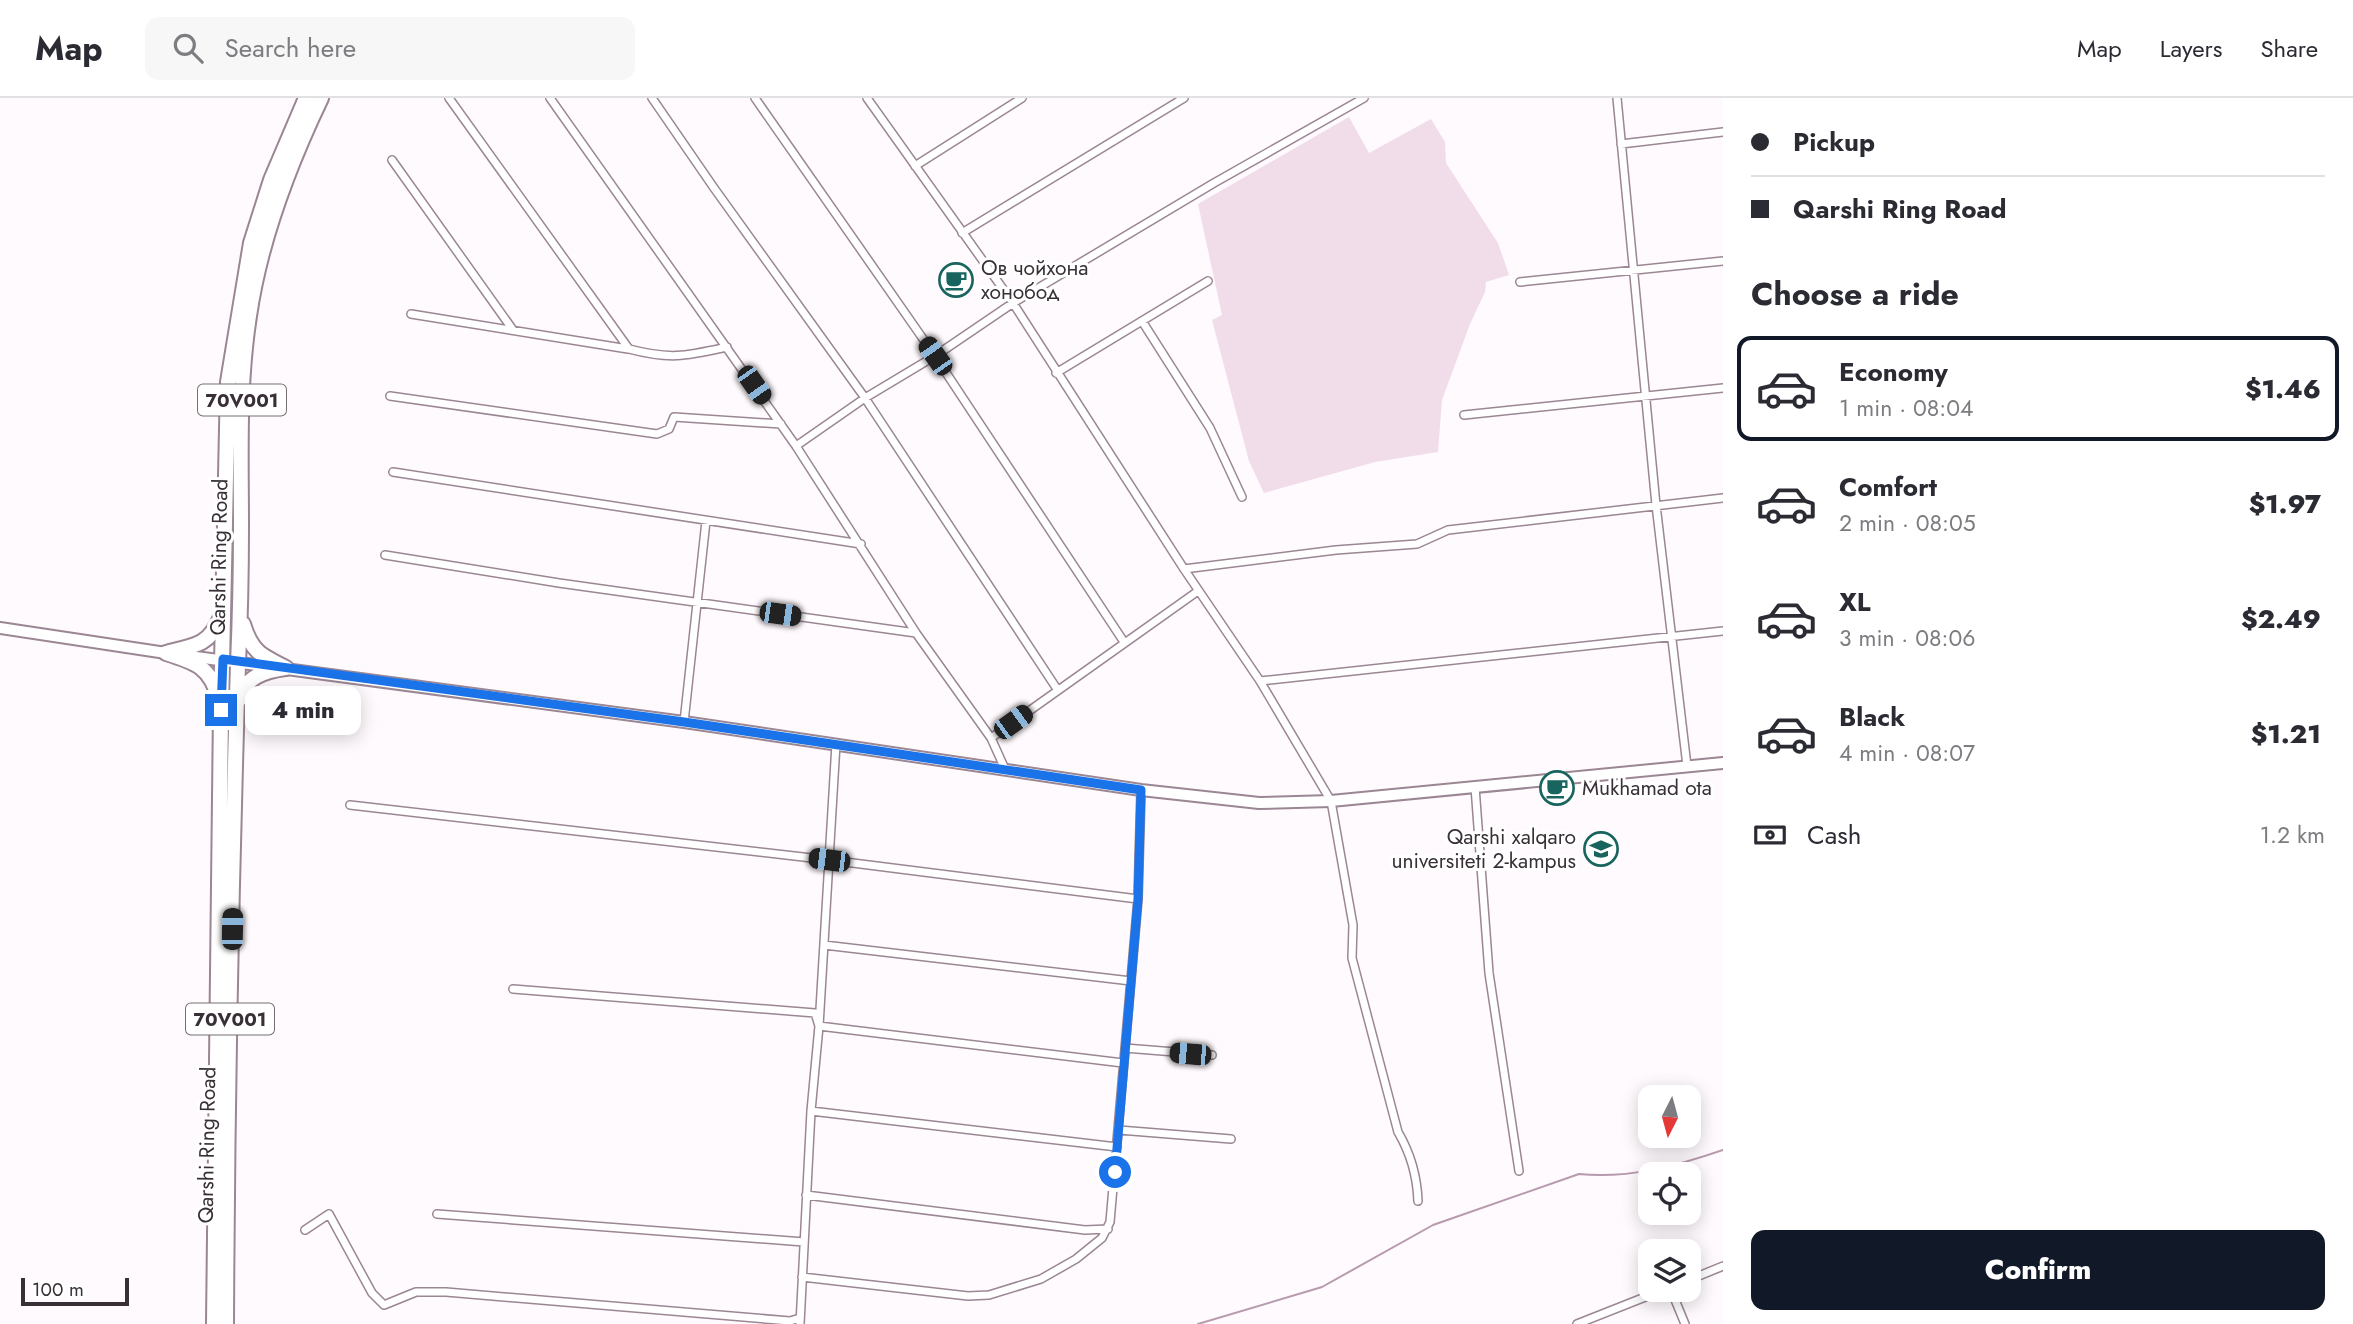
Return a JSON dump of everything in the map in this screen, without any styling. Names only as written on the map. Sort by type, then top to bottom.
[{"type":"highway","name":"Qarshi Ring Road","points":[[226,1324],[222,1198],[221,710],[228,382],[251,243],[285,143],[306,98]]},
{"type":"highway","name":"Qarshi Ring Road","points":[[215,1324],[222,1198],[240,601],[243,371],[249,314],[263,251],[296,151],[321,98]]},
{"type":"highway","points":[[240,601],[249,642],[263,657],[286,668]]},
{"type":"highway","points":[[166,653],[204,642],[216,631],[225,610]]},
{"type":"highway","points":[[166,653],[194,662],[210,677],[218,694],[221,710]]},
{"type":"highway","points":[[236,714],[242,690],[248,681],[270,670],[286,668]]},
{"type":"main road","points":[[0,628],[166,653],[684,722],[1141,790],[1259,803],[1331,801],[1723,763]]},
{"type":"street","points":[[449,98],[629,349]]},
{"type":"street","points":[[550,98],[796,446],[916,633],[991,738],[1005,769]]},
{"type":"street","points":[[652,98],[865,398],[1057,689]]},
{"type":"street","points":[[755,98],[935,356],[1124,642]]},
{"type":"street","points":[[867,98],[1013,303],[1056,373],[1259,681],[1331,801],[1353,925],[1352,958],[1398,1132],[1409,1151],[1417,1180],[1418,1201]]},
{"type":"street","points":[[915,166],[1022,98]]},
{"type":"street","points":[[962,233],[1184,98]]},
{"type":"street","points":[[796,446],[865,398],[935,356],[1013,303],[1214,183],[1364,98]]},
{"type":"street","points":[[1617,98],[1656,505],[1686,766]]},
{"type":"street","points":[[1622,144],[1723,132]]},
{"type":"street","points":[[392,160],[513,330]]},
{"type":"street","points":[[1520,282],[1723,261]]},
{"type":"street","points":[[1056,373],[1208,281]]},
{"type":"street","points":[[411,314],[653,355],[682,357],[727,347]]},
{"type":"street","points":[[1142,321],[1210,428],[1242,497]]},
{"type":"street","points":[[1464,415],[1723,388]]},
{"type":"street","points":[[390,396],[657,434],[669,429],[674,417],[781,424]]},
{"type":"street","points":[[393,472],[861,544]]},
{"type":"street","points":[[1184,569],[1336,550],[1417,544],[1448,530],[1723,498]]},
{"type":"street","points":[[684,722],[706,521]]},
{"type":"street","points":[[386,555],[916,633]]},
{"type":"street","points":[[991,738],[1198,591]]},
{"type":"street","points":[[1259,681],[1723,632]]},
{"type":"street","points":[[305,1230],[329,1214],[372,1293],[384,1305],[416,1292],[446,1292],[800,1321],[836,744]]},
{"type":"street","points":[[1475,787],[1489,973],[1519,1171]]},
{"type":"street","points":[[802,1277],[968,1296],[989,1295],[1041,1279],[1076,1259],[1108,1230],[1138,899],[1141,790]]},
{"type":"street","points":[[350,805],[829,860],[1138,899]]},
{"type":"street","points":[[824,945],[1131,981]]},
{"type":"street","points":[[513,989],[814,1013],[819,1026]]},
{"type":"street","points":[[819,1026],[1123,1063]]},
{"type":"street","points":[[1125,1048],[1212,1055]]},
{"type":"street","points":[[811,1111],[1117,1147]]},
{"type":"street","points":[[1119,1130],[1231,1139]]},
{"type":"street","points":[[806,1195],[1085,1230],[1108,1230]]},
{"type":"street","points":[[436,1214],[804,1242]]},
{"type":"street","points":[[1701,1275],[1723,1266]]},
{"type":"street","points":[[1577,1324],[1638,1300]]},
{"type":"street","points":[[1676,1302],[1685,1324]]},
{"type":"shaded area","points":[[1349,117],[1369,153],[1431,119],[1445,142],[1446,163],[1498,243],[1509,275],[1486,282],[1485,292],[1442,400],[1438,452],[1375,462],[1264,493],[1249,461],[1212,320],[1222,315],[1198,204]]},
{"type":"waterway","points":[[1198,1324],[1322,1287],[1433,1225],[1579,1174],[1634,1173],[1723,1150]]},
{"type":"place","name":"Ов чойхона хонобод","points":[[956,280]]},
{"type":"place","name":"Mukhamad ota","points":[[1557,788]]},
{"type":"place","name":"Qarshi xalqaro universiteti 2-kampus","points":[[1601,849]]},
{"type":"route","points":[[221,710],[223,659],[684,722],[1141,790],[1138,899],[1115,1172]]}]
